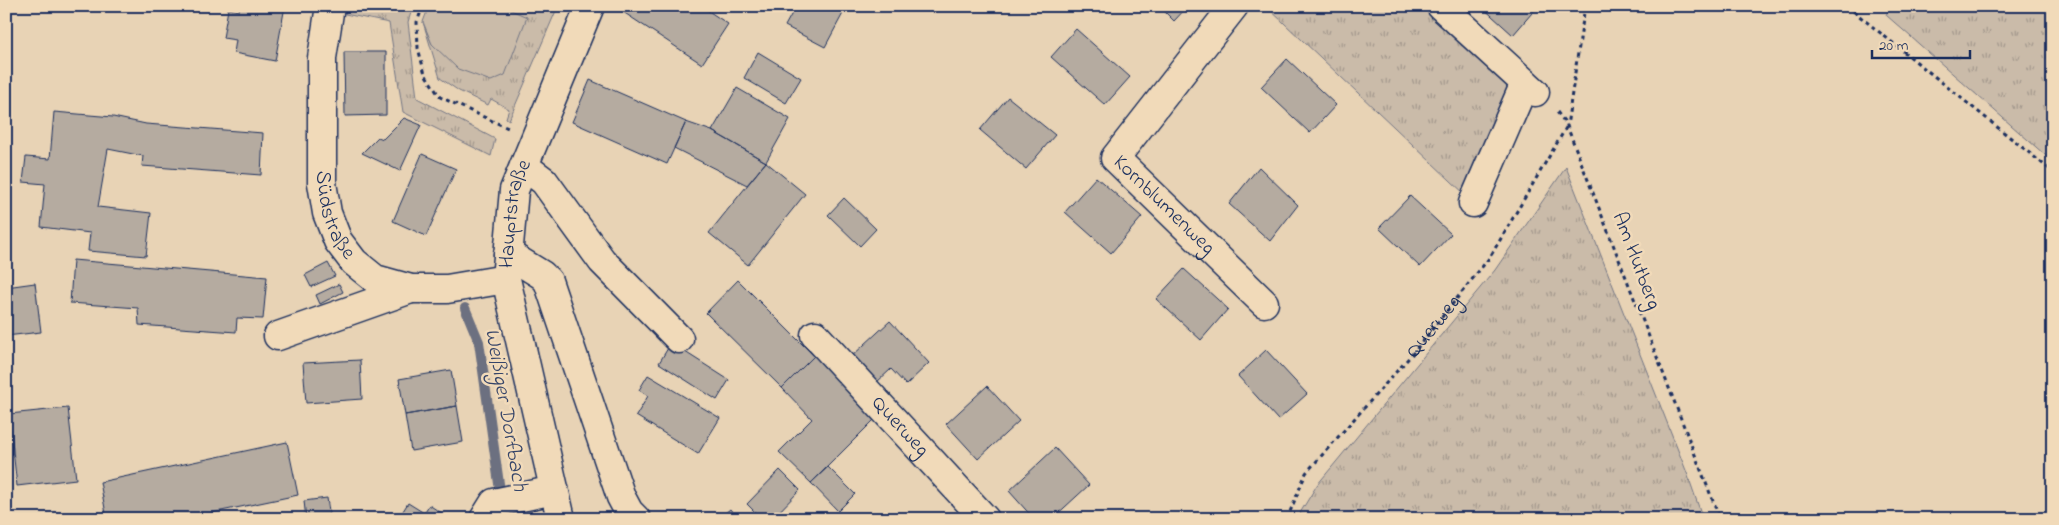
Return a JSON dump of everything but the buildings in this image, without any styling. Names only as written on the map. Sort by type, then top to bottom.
[{"type":"street","name":"Südstraße","points":[[330,6],[322,58],[322,182],[327,213],[338,241],[354,262],[375,279],[411,289],[447,289],[507,266]]},
{"type":"street","name":"Hauptstraße","points":[[561,519],[507,266],[514,190],[590,6]]},
{"type":"street","name":"Kornblumenweg","points":[[1234,6],[1115,158],[1264,303]]},
{"type":"street","points":[[1441,6],[1530,87],[1473,203]]},
{"type":"street","points":[[524,166],[544,181],[602,261],[679,339]]},
{"type":"street","points":[[507,266],[542,275],[548,281],[621,497],[629,512],[636,519]]},
{"type":"street","points":[[278,336],[411,289]]},
{"type":"street","name":"Querweg","points":[[815,335],[985,519]]},
{"type":"street","points":[[496,507],[554,490]]},
{"type":"path","points":[[422,6],[417,22],[418,48],[425,74],[440,97],[534,142]]},
{"type":"path","name":"Am Hutberg","points":[[1585,6],[1567,126],[1720,519]]},
{"type":"path","points":[[1847,6],[2053,172]]},
{"type":"path","name":"Querweg","points":[[1288,519],[1306,474],[1414,352],[1490,257],[1567,126]]},
{"type":"green space","points":[[348,6],[413,6],[408,22],[417,98],[495,139],[491,156],[403,112],[389,23],[345,14]]},
{"type":"green space","points":[[429,6],[502,6],[527,17],[505,75],[491,81],[458,69],[432,44],[423,22]]},
{"type":"green space","points":[[502,6],[558,6],[509,120],[506,118],[509,109],[491,99],[488,105],[459,91],[440,78],[423,22],[432,44],[527,18]]},
{"type":"green space","points":[[1266,6],[1426,6],[1513,90],[1468,197]]},
{"type":"green space","points":[[1891,6],[2053,6],[2053,162],[1886,15]]},
{"type":"green space","points":[[1566,167],[1687,473],[1703,519],[1306,519],[1300,513],[1317,485],[1495,270]]},
{"type":"waterway","name":"Weißiger Dorfbach","points":[[465,308],[479,342],[504,519]]}]
